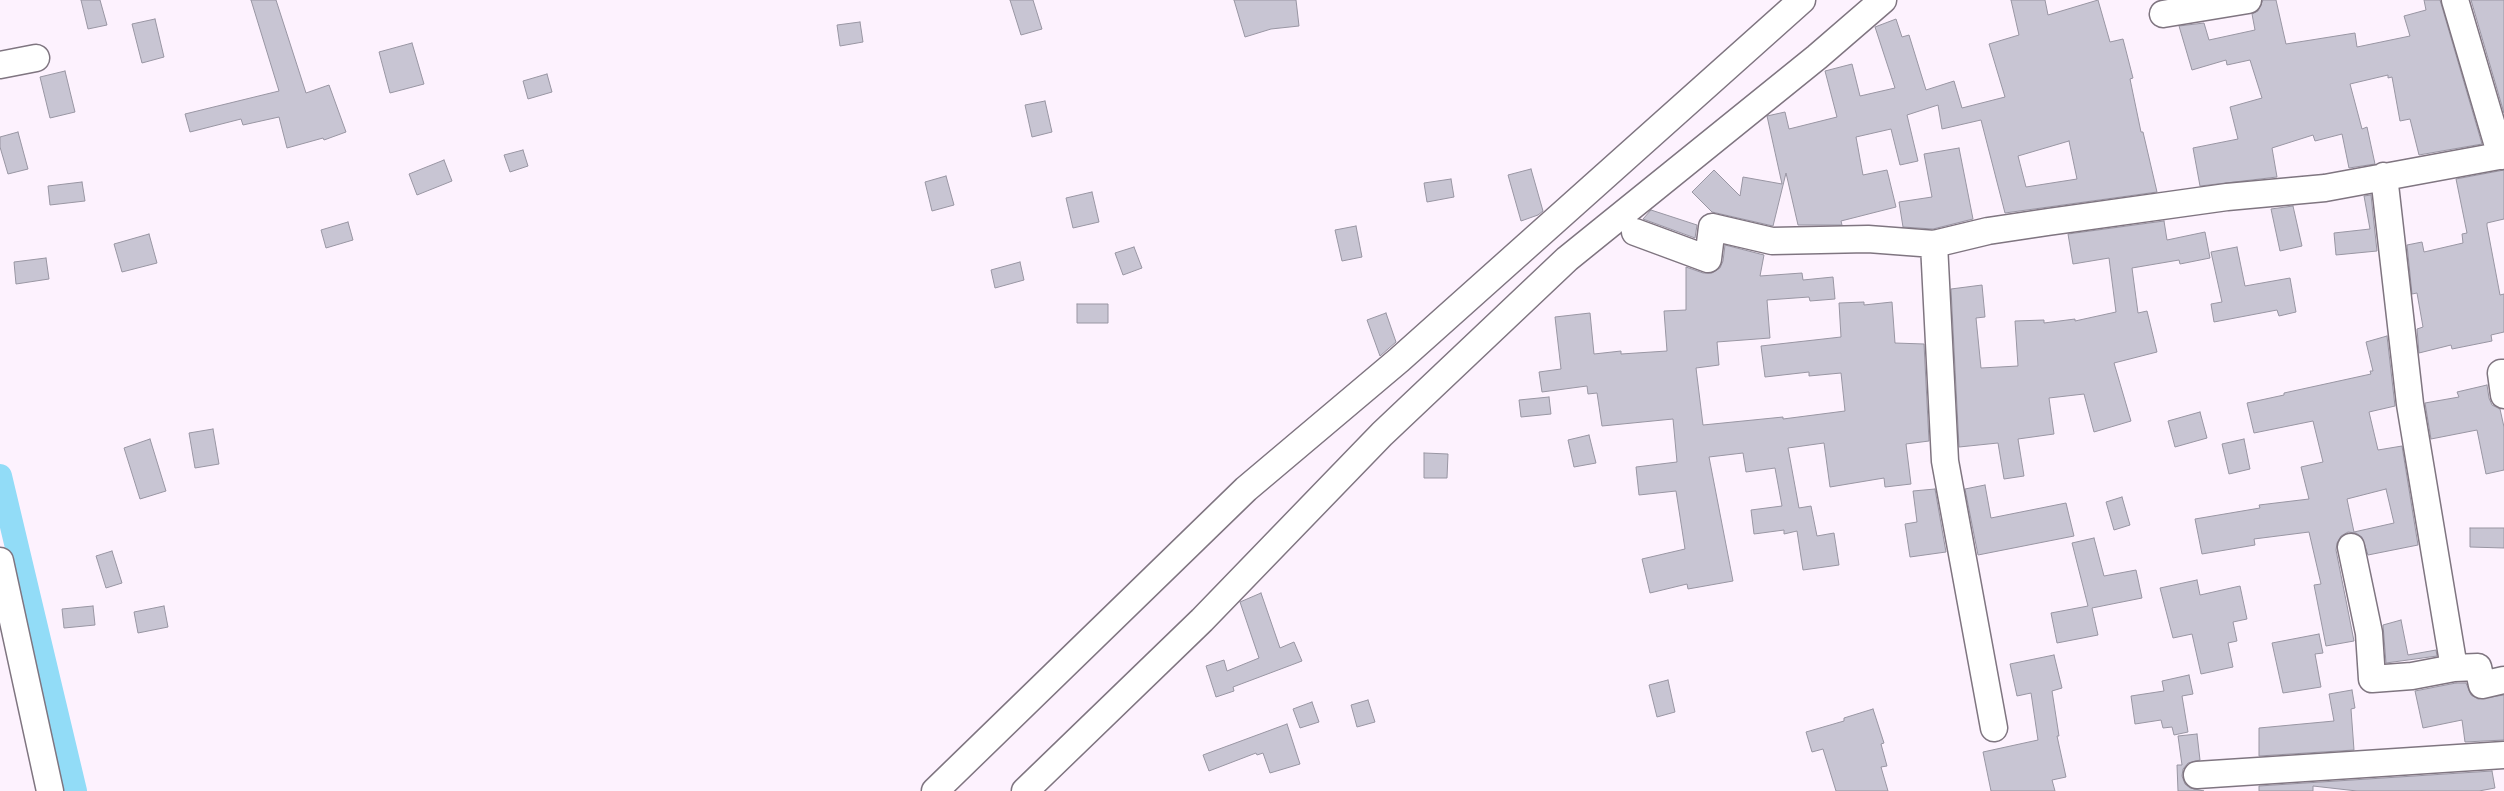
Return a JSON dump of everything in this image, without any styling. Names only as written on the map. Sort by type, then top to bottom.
[{"type":"street","points":[[935,791],[1246,489],[1399,360],[1802,0]]},
{"type":"street","points":[[1026,791],[1202,620],[1382,434],[1567,259],[1817,57],[1883,0]]},
{"type":"street","points":[[1634,232],[1708,259],[1712,227],[1772,241],[1868,239],[1934,244],[1988,231],[2227,197],[2325,188],[2502,155],[2455,0]]},
{"type":"street","points":[[2164,14],[2234,1]]},
{"type":"street","points":[[0,65],[36,58]]},
{"type":"street","points":[[2384,176],[2410,404],[2454,668]]},
{"type":"street","points":[[1934,244],[1945,461],[1994,728]]},
{"type":"street","points":[[2504,373],[2501,373],[2504,395]]},
{"type":"street","points":[[2351,547],[2369,633],[2372,679],[2412,676],[2454,668],[2478,667],[2482,685],[2504,680]]},
{"type":"street","points":[[0,561],[48,791]]},
{"type":"street","points":[[2197,775],[2504,755]]},
{"type":"building","points":[[81,0],[100,0],[107,25],[88,29]]},
{"type":"building","points":[[251,0],[276,0],[306,93],[329,85],[346,132],[324,140],[323,138],[287,148],[279,117],[243,125],[241,119],[190,132],[185,114],[279,91]]},
{"type":"building","points":[[1010,0],[1033,0],[1042,29],[1021,35]]},
{"type":"building","points":[[1234,0],[1296,0],[1299,26],[1271,29],[1245,37]]},
{"type":"building","points":[[2011,0],[2045,0],[2048,15],[2098,0],[2110,42],[2123,39],[2133,78],[2130,79],[2141,132],[2143,132],[2157,192],[2005,213],[1981,120],[1942,129],[1938,105],[1907,115],[1918,161],[1900,165],[1891,129],[1856,137],[1863,175],[1887,170],[1896,207],[1841,221],[1842,225],[1798,225],[1786,173],[1773,226],[1712,212],[1692,192],[1714,170],[1740,196],[1743,177],[1782,184],[1767,116],[1785,112],[1789,129],[1837,117],[1825,71],[1852,64],[1860,96],[1895,88],[1875,27],[1896,19],[1902,37],[1909,35],[1926,90],[1954,81],[1962,108],[2005,97],[1989,44],[2019,35]],"holes":[[[2069,141],[2077,179],[2026,187],[2018,156]]]},
{"type":"building","points":[[2263,0],[2276,0],[2286,44],[2355,33],[2357,47],[2410,36],[2404,16],[2426,10],[2424,0],[2440,0],[2482,144],[2419,155],[2410,119],[2400,121],[2392,77],[2388,78],[2388,75],[2350,84],[2362,129],[2367,127],[2375,164],[2349,168],[2342,134],[2315,141],[2313,135],[2272,148],[2277,177],[2200,186],[2193,148],[2238,139],[2230,107],[2262,98],[2250,60],[2227,65],[2226,60],[2192,70],[2179,26],[2204,23],[2209,40],[2255,30],[2252,14],[2258,11]]},
{"type":"building","points":[[2471,0],[2504,0],[2504,113]]},
{"type":"building","points":[[155,19],[164,57],[142,63],[132,24]]},
{"type":"building","points":[[860,22],[863,42],[840,46],[837,25]]},
{"type":"building","points":[[412,43],[424,84],[390,93],[379,52]]},
{"type":"building","points":[[65,71],[75,112],[50,118],[40,77]]},
{"type":"building","points":[[547,74],[552,92],[528,99],[523,81]]},
{"type":"building","points":[[1045,101],[1052,132],[1032,137],[1025,105]]},
{"type":"building","points":[[18,132],[28,169],[8,174],[0,147],[0,137]]},
{"type":"building","points":[[1959,148],[1973,219],[1933,229],[1903,227],[1899,202],[1932,197],[1924,154]]},
{"type":"building","points":[[523,150],[528,166],[510,172],[504,155]]},
{"type":"building","points":[[444,160],[452,181],[417,195],[409,174]]},
{"type":"building","points":[[1531,169],[1543,211],[1538,215],[1521,221],[1508,175]]},
{"type":"building","points":[[2504,170],[2504,219],[2487,223],[2487,226],[2500,295],[2504,294],[2504,332],[2491,335],[2492,341],[2452,349],[2451,345],[2419,353],[2417,329],[2423,327],[2417,293],[2412,294],[2407,245],[2422,242],[2424,252],[2463,243],[2462,234],[2467,233],[2456,179]]},
{"type":"building","points":[[946,176],[954,205],[932,211],[925,182]]},
{"type":"building","points":[[1451,179],[1454,197],[1427,202],[1424,183]]},
{"type":"building","points":[[82,182],[85,201],[50,205],[48,186]]},
{"type":"building","points":[[1092,192],[1099,222],[1073,228],[1066,198]]},
{"type":"building","points":[[2371,195],[2377,251],[2336,255],[2334,233],[2370,229],[2364,196]]},
{"type":"building","points":[[2293,206],[2302,246],[2280,251],[2271,209]]},
{"type":"building","points":[[1651,210],[1697,225],[1695,238],[1643,219]]},
{"type":"building","points":[[2164,221],[2167,240],[2205,232],[2210,258],[2180,264],[2179,260],[2132,268],[2138,313],[2147,311],[2157,352],[2114,363],[2131,421],[2094,432],[2084,394],[2049,398],[2054,434],[2018,439],[2024,476],[2004,479],[1998,443],[1959,447],[1951,289],[1982,285],[1985,317],[1976,318],[1981,368],[2018,366],[2015,321],[2044,320],[2044,323],[2075,319],[2075,321],[2116,312],[2109,258],[2073,264],[2068,234]]},
{"type":"building","points":[[348,222],[353,240],[326,248],[321,230]]},
{"type":"building","points":[[1356,226],[1362,257],[1342,261],[1335,230]]},
{"type":"building","points":[[149,234],[157,263],[122,272],[114,244]]},
{"type":"building","points":[[1725,245],[1764,255],[1760,276],[1802,273],[1803,280],[1833,277],[1835,299],[1810,301],[1809,297],[1767,300],[1770,338],[1717,342],[1719,365],[1696,368],[1703,425],[1783,417],[1783,419],[1845,411],[1841,373],[1809,376],[1809,372],[1765,377],[1761,346],[1841,337],[1839,303],[1864,302],[1864,305],[1892,302],[1895,343],[1924,344],[1929,441],[1906,444],[1911,484],[1885,487],[1884,478],[1830,487],[1824,443],[1788,448],[1799,508],[1811,506],[1817,536],[1834,533],[1839,565],[1803,570],[1797,531],[1784,534],[1784,530],[1754,534],[1751,510],[1782,506],[1775,468],[1746,472],[1743,453],[1709,457],[1733,581],[1688,589],[1687,584],[1650,593],[1642,559],[1685,549],[1676,491],[1639,495],[1636,467],[1677,462],[1673,419],[1602,426],[1597,393],[1588,394],[1587,386],[1542,392],[1539,372],[1561,369],[1555,317],[1590,313],[1594,354],[1621,351],[1621,354],[1667,351],[1664,311],[1686,310],[1686,267],[1703,273],[1712,273],[1720,268]]},
{"type":"building","points":[[1134,247],[1142,268],[1123,275],[1115,253]]},
{"type":"building","points":[[2237,247],[2245,286],[2290,278],[2296,312],[2279,316],[2277,310],[2214,322],[2211,304],[2222,302],[2211,252]]},
{"type":"building","points":[[46,258],[49,279],[16,284],[14,262]]},
{"type":"building","points":[[1020,262],[1024,280],[995,288],[991,270]]},
{"type":"building","points":[[1077,304],[1108,304],[1108,323],[1077,323]]},
{"type":"building","points":[[1386,313],[1396,342],[1380,356],[1367,320]]},
{"type":"building","points":[[2387,336],[2395,406],[2369,412],[2378,450],[2402,446],[2418,545],[2368,555],[2362,537],[2356,533],[2348,532],[2341,536],[2336,550],[2354,641],[2326,646],[2314,585],[2321,584],[2309,532],[2254,539],[2255,545],[2202,554],[2195,519],[2260,508],[2259,505],[2309,499],[2301,467],[2323,462],[2313,421],[2254,433],[2247,403],[2371,374],[2370,371],[2373,371],[2366,342]],"holes":[[[2386,489],[2394,523],[2354,532],[2347,499]]]},
{"type":"building","points":[[2487,385],[2492,405],[2500,409],[2504,427],[2504,470],[2486,474],[2477,430],[2431,439],[2425,403],[2459,397],[2457,392]]},
{"type":"building","points":[[1549,397],[1551,414],[1521,417],[1519,400]]},
{"type":"building","points":[[2200,412],[2207,438],[2175,447],[2168,421]]},
{"type":"building","points":[[213,429],[219,464],[195,468],[189,433]]},
{"type":"building","points":[[1589,435],[1596,463],[1574,467],[1568,440]]},
{"type":"building","points":[[150,439],[166,491],[140,499],[124,448]]},
{"type":"building","points":[[2244,439],[2250,469],[2229,474],[2222,444]]},
{"type":"building","points":[[1424,453],[1448,454],[1447,478],[1424,478]]},
{"type":"building","points":[[1985,485],[1991,518],[2066,503],[2074,536],[1978,555],[1965,489]]},
{"type":"building","points":[[1935,489],[1946,552],[1910,557],[1905,524],[1917,522],[1913,491]]},
{"type":"building","points":[[2122,497],[2130,525],[2114,530],[2106,502]]},
{"type":"building","points":[[2470,528],[2504,528],[2504,548],[2470,547]]},
{"type":"building","points":[[2094,538],[2104,576],[2136,570],[2142,598],[2092,608],[2098,635],[2057,643],[2051,613],[2088,606],[2072,543]]},
{"type":"building","points":[[112,551],[122,583],[106,588],[96,556]]},
{"type":"building","points":[[2197,580],[2200,595],[2240,586],[2247,619],[2233,622],[2237,641],[2228,643],[2233,667],[2201,674],[2192,634],[2173,638],[2160,588]]},
{"type":"building","points":[[1261,593],[1280,648],[1294,642],[1302,661],[1233,687],[1234,691],[1216,697],[1206,666],[1224,660],[1227,671],[1259,658],[1240,602]]},
{"type":"building","points":[[93,606],[95,625],[64,628],[62,609]]},
{"type":"building","points":[[164,606],[168,627],[138,633],[134,612]]},
{"type":"building","points":[[2401,620],[2408,655],[2436,650],[2437,656],[2386,663],[2383,625]]},
{"type":"building","points":[[2319,634],[2323,653],[2315,654],[2321,687],[2283,693],[2272,643]]},
{"type":"building","points":[[2054,655],[2062,688],[2052,691],[2059,736],[2057,736],[2066,777],[2052,780],[2055,791],[1991,791],[1983,752],[2038,740],[2031,693],[2017,696],[2010,664]]},
{"type":"building","points":[[2189,675],[2193,694],[2182,696],[2188,732],[2174,735],[2172,727],[2163,728],[2161,720],[2135,724],[2131,696],[2164,691],[2162,681]]},
{"type":"building","points":[[1668,680],[1675,712],[1657,717],[1649,685]]},
{"type":"building","points":[[2456,683],[2466,683],[2471,695],[2478,699],[2504,695],[2504,740],[2465,742],[2462,720],[2423,728],[2415,691]]},
{"type":"building","points":[[2352,690],[2355,708],[2351,709],[2354,750],[2259,756],[2259,728],[2334,721],[2329,694]]},
{"type":"building","points":[[1368,700],[1375,722],[1357,727],[1351,705]]},
{"type":"building","points":[[1312,702],[1319,722],[1300,728],[1293,709]]},
{"type":"building","points":[[1873,709],[1884,743],[1881,744],[1887,766],[1881,767],[1888,791],[1836,791],[1823,749],[1812,752],[1806,732],[1844,721],[1844,718]]},
{"type":"building","points":[[1287,724],[1300,764],[1270,773],[1263,753],[1257,755],[1256,753],[1209,771],[1203,755]]},
{"type":"building","points":[[2197,734],[2200,760],[2188,763],[2183,769],[2182,776],[2185,784],[2190,788],[2204,791],[2178,791],[2177,765],[2182,765],[2178,736]]},
{"type":"building","points":[[2492,771],[2495,788],[2479,791],[2357,791],[2313,786],[2313,791],[2259,791],[2259,786]]},
{"type":"waterway","points":[[0,476],[75,791]]}]
